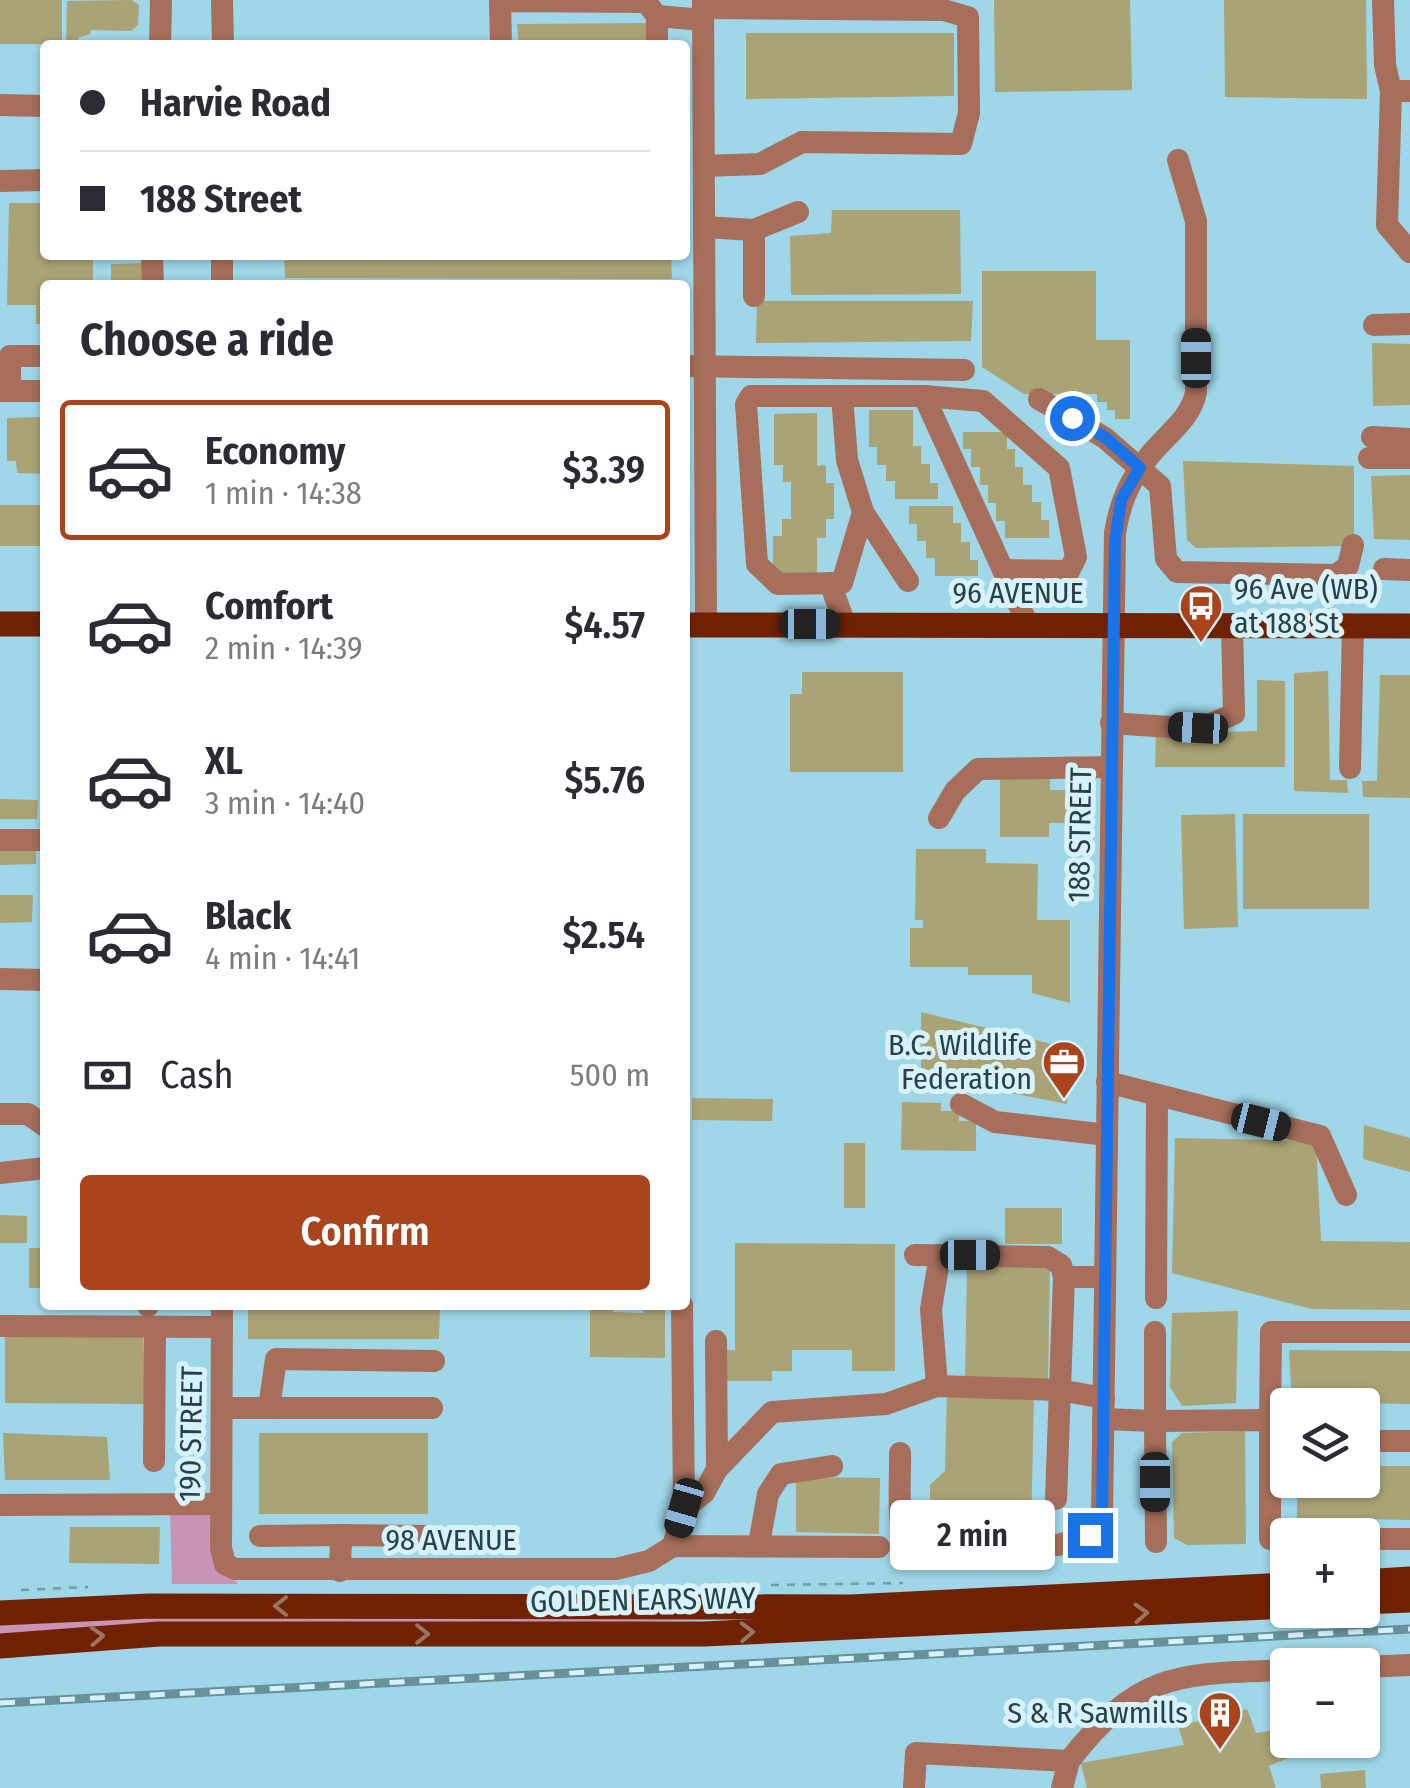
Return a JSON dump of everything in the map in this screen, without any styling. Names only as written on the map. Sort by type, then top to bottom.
[{"type":"main road","points":[[0,624],[40,624]]},
{"type":"main road","name":"96 AVENUE","points":[[696,625],[1410,626]]},
{"type":"main road","points":[[1380,1581],[1410,1579]]},
{"type":"main road","name":"GOLDEN EARS WAY","points":[[0,1613],[149,1606],[851,1607],[1270,1587]]},
{"type":"main road","points":[[1380,1601],[1410,1600]]},
{"type":"main road","name":"GOLDEN EARS WAY","points":[[0,1646],[159,1634],[704,1634],[1270,1607]]},
{"type":"street","points":[[160,0],[160,40]]},
{"type":"street","points":[[222,0],[223,40]]},
{"type":"street","points":[[1383,0],[1385,65],[1400,91],[1400,162],[1387,225],[1410,252]]},
{"type":"street","points":[[501,40],[500,1],[703,9],[942,10],[968,17],[969,113],[960,144],[802,142],[760,164],[704,166]]},
{"type":"street","points":[[650,6],[656,40]]},
{"type":"street","points":[[696,625],[695,366],[698,215],[704,166],[703,9]]},
{"type":"street","points":[[0,106],[40,106]]},
{"type":"street","name":"188 STREET","points":[[900,1453],[901,1528],[903,1541],[909,1547],[1058,1545],[1090,1535],[1102,1518],[1111,723],[1118,514],[1140,468],[1190,410],[1196,392],[1196,221],[1178,160]]},
{"type":"street","points":[[0,181],[40,180]]},
{"type":"street","points":[[698,215],[754,230],[798,212]]},
{"type":"street","points":[[754,230],[754,296]]},
{"type":"street","points":[[1374,325],[1410,324]]},
{"type":"street","points":[[40,356],[5,356],[5,391],[40,391]]},
{"type":"street","points":[[695,366],[964,370]]},
{"type":"street","points":[[863,512],[842,583],[778,584],[756,564],[746,404],[751,396],[924,396],[983,402],[1059,468],[1076,558],[1069,571],[1004,570]]},
{"type":"street","points":[[842,396],[847,460],[863,512],[908,581]]},
{"type":"street","points":[[924,396],[1028,625]]},
{"type":"street","points":[[1039,398],[1106,438],[1164,495],[1166,559],[1170,568],[1186,576],[1336,575],[1348,566],[1353,545]]},
{"type":"street","points":[[1410,439],[1370,448],[1410,458]]},
{"type":"street","points":[[1384,569],[1410,570]]},
{"type":"street","points":[[830,583],[845,624]]},
{"type":"street","points":[[1111,723],[1198,728],[1234,714],[1232,624]]},
{"type":"street","points":[[1350,768],[1354,626]]},
{"type":"street","points":[[939,818],[955,791],[978,770],[1111,766]]},
{"type":"street","points":[[0,840],[40,840]]},
{"type":"street","points":[[0,979],[40,980]]},
{"type":"street","points":[[1107,1082],[1320,1136],[1346,1195]]},
{"type":"street","points":[[1156,1298],[1157,1097]]},
{"type":"street","points":[[960,1104],[996,1122],[1106,1134]]},
{"type":"street","points":[[0,1114],[28,1114],[40,1122]]},
{"type":"street","points":[[0,1173],[40,1169]]},
{"type":"street","points":[[915,1255],[1048,1257],[1061,1265],[1064,1277],[1056,1499]]},
{"type":"street","points":[[937,1386],[931,1309],[940,1255]]},
{"type":"street","points":[[1064,1277],[1105,1277]]},
{"type":"street","points":[[682,1310],[684,1508],[673,1546],[879,1547]]},
{"type":"street","points":[[0,1326],[151,1312],[222,1316]]},
{"type":"street","points":[[151,1312],[154,1460]]},
{"type":"street","name":"190 STREET","points":[[222,1316],[220,1504],[224,1564]]},
{"type":"street","points":[[1155,1332],[1156,1542]]},
{"type":"street","points":[[1274,1388],[1272,1332],[1410,1332]]},
{"type":"street","points":[[716,1341],[717,1470]]},
{"type":"street","points":[[269,1408],[276,1359],[434,1361]]},
{"type":"street","points":[[684,1508],[704,1493],[717,1470],[772,1412],[886,1404],[937,1386],[1059,1390],[1103,1409],[1155,1421],[1270,1433]]},
{"type":"street","points":[[222,1408],[432,1408]]},
{"type":"street","points":[[1380,1441],[1410,1441]]},
{"type":"street","points":[[759,1544],[768,1494],[781,1474],[832,1466]]},
{"type":"street","points":[[0,1506],[220,1504]]},
{"type":"street","points":[[340,1571],[341,1535]]},
{"type":"street","points":[[260,1536],[426,1536]]},
{"type":"street","points":[[1380,1539],[1410,1539]]},
{"type":"street","name":"98 AVENUE","points":[[224,1564],[246,1572],[616,1569],[649,1560],[673,1546]]},
{"type":"street","points":[[1380,1666],[1410,1665]]},
{"type":"street","points":[[1062,1788],[1070,1761],[1092,1731],[1119,1708],[1167,1678],[1270,1671]]},
{"type":"street","points":[[914,1788],[916,1752],[1070,1761]]},
{"type":"path","points":[[760,1585],[918,1582]]},
{"type":"path","points":[[20,1590],[96,1587]]},
{"type":"shaded area","points":[[170,1511],[210,1515],[212,1556],[238,1584],[172,1584]]},
{"type":"shaded area","points":[[113,1617],[783,1618],[0,1638],[0,1624]]},
{"type":"building","points":[[0,0],[62,0],[62,40],[0,44]]},
{"type":"building","points":[[132,0],[139,5],[138,25],[131,31],[91,30],[78,40],[66,40],[67,1]]},
{"type":"building","points":[[994,0],[1130,0],[1132,90],[995,92]]},
{"type":"building","points":[[1224,0],[1366,0],[1367,99],[1225,97]]},
{"type":"building","points":[[651,23],[651,40],[519,40],[517,24]]},
{"type":"building","points":[[746,33],[954,33],[954,96],[746,99]]},
{"type":"building","points":[[9,203],[40,203],[40,260],[93,260],[93,280],[40,280],[40,324],[36,324],[36,305],[7,305]]},
{"type":"building","points":[[832,210],[960,210],[961,294],[791,295],[790,236],[831,233]]},
{"type":"building","points":[[284,260],[671,260],[672,279],[285,278]]},
{"type":"building","points":[[151,263],[151,280],[111,280],[111,264]]},
{"type":"building","points":[[982,271],[1096,271],[1096,340],[1130,340],[1130,419],[1115,419],[1115,410],[1107,410],[1107,402],[1097,402],[1097,394],[1024,394],[982,367]]},
{"type":"building","points":[[757,301],[973,301],[971,341],[756,343]]},
{"type":"building","points":[[1372,343],[1410,344],[1410,405],[1373,406]]},
{"type":"building","points":[[869,410],[913,410],[913,446],[921,446],[921,464],[930,464],[930,483],[938,483],[938,499],[895,499],[895,481],[886,481],[886,465],[877,465],[877,447],[869,447]]},
{"type":"building","points":[[817,413],[817,466],[826,465],[826,483],[834,483],[834,519],[826,519],[826,538],[817,538],[817,574],[773,574],[773,536],[782,536],[782,519],[791,519],[791,482],[783,482],[783,465],[774,465],[774,414]]},
{"type":"building","points":[[40,417],[40,474],[17,473],[16,461],[7,461],[7,418]]},
{"type":"building","points":[[963,432],[1007,432],[1007,449],[1015,449],[1015,467],[1023,467],[1023,485],[1032,485],[1032,502],[1041,502],[1041,520],[1049,520],[1049,538],[1005,538],[1005,521],[996,521],[996,503],[988,503],[988,485],[980,485],[980,467],[971,467],[971,449],[963,449]]},
{"type":"building","points":[[1183,461],[1354,466],[1354,538],[1347,546],[1196,548],[1187,540]]},
{"type":"building","points":[[1410,475],[1410,540],[1374,539],[1371,476]]},
{"type":"building","points":[[0,505],[40,505],[40,546],[0,546]]},
{"type":"building","points":[[909,506],[953,506],[953,523],[961,523],[961,542],[970,542],[970,560],[978,560],[978,576],[935,576],[935,558],[926,558],[926,541],[917,541],[917,524],[909,524]]},
{"type":"building","points":[[1328,671],[1330,780],[1347,780],[1348,793],[1294,791],[1294,673]]},
{"type":"building","points":[[802,672],[903,672],[903,772],[790,772],[790,694],[802,694]]},
{"type":"building","points":[[1380,675],[1410,675],[1410,798],[1363,797],[1362,781],[1377,781]]},
{"type":"building","points":[[1257,680],[1285,681],[1285,767],[1155,767],[1156,734],[1257,731]]},
{"type":"building","points":[[1000,773],[1050,773],[1050,790],[1071,790],[1071,823],[1049,823],[1049,837],[1000,837]]},
{"type":"building","points":[[0,799],[38,800],[37,819],[0,819]]},
{"type":"building","points":[[1235,814],[1238,927],[1184,929],[1181,815]]},
{"type":"building","points":[[1243,814],[1369,814],[1369,909],[1243,909]]},
{"type":"building","points":[[36,847],[36,864],[0,865],[0,848]]},
{"type":"building","points":[[916,849],[986,849],[986,863],[1038,864],[1037,920],[1070,920],[1070,1003],[1032,993],[1032,975],[968,975],[968,967],[910,967],[910,928],[923,928],[923,920],[915,920]]},
{"type":"building","points":[[0,895],[33,895],[32,922],[0,923]]},
{"type":"building","points":[[921,1012],[1068,1048],[1067,1104],[975,1086],[976,1082],[958,1082],[957,1077],[939,1077],[939,1070],[921,1070]]},
{"type":"building","points":[[692,1098],[773,1099],[772,1121],[692,1120]]},
{"type":"building","points":[[902,1102],[941,1103],[941,1111],[959,1111],[959,1121],[976,1121],[976,1151],[901,1150]]},
{"type":"building","points":[[1364,1125],[1410,1138],[1410,1172],[1363,1159]]},
{"type":"building","points":[[1175,1138],[1316,1141],[1321,1241],[1410,1242],[1410,1310],[1312,1309],[1172,1273]]},
{"type":"building","points":[[844,1143],[865,1143],[865,1208],[844,1208]]},
{"type":"building","points":[[1005,1208],[1062,1208],[1062,1244],[1005,1244]]},
{"type":"building","points":[[0,1215],[27,1216],[27,1243],[0,1243]]},
{"type":"building","points":[[735,1243],[895,1244],[895,1371],[852,1371],[852,1350],[792,1350],[792,1371],[772,1371],[772,1381],[727,1381],[727,1350],[735,1350]]},
{"type":"building","points":[[29,1248],[40,1248],[40,1288],[29,1288]]},
{"type":"building","points":[[967,1265],[1050,1266],[1048,1384],[965,1383]]},
{"type":"building","points":[[248,1310],[440,1310],[439,1339],[248,1339]]},
{"type":"building","points":[[590,1310],[665,1310],[665,1358],[590,1357]]},
{"type":"building","points":[[1238,1311],[1236,1403],[1182,1406],[1170,1387],[1172,1313]]},
{"type":"building","points":[[5,1336],[143,1336],[146,1404],[5,1403]]},
{"type":"building","points":[[1289,1350],[1410,1351],[1410,1404],[1380,1403],[1380,1388],[1291,1388]]},
{"type":"building","points":[[947,1391],[1034,1395],[1031,1531],[981,1532],[981,1542],[930,1541],[930,1485],[945,1471]]},
{"type":"building","points":[[1245,1431],[1246,1544],[1187,1545],[1174,1538],[1172,1442],[1182,1433]]},
{"type":"building","points":[[3,1433],[107,1437],[110,1480],[5,1480]]},
{"type":"building","points":[[259,1433],[428,1433],[428,1514],[259,1514]]},
{"type":"building","points":[[1380,1466],[1410,1466],[1410,1520],[1297,1518],[1297,1498],[1380,1498]]},
{"type":"building","points":[[796,1477],[880,1478],[879,1534],[796,1532]]},
{"type":"building","points":[[70,1527],[160,1527],[159,1564],[69,1563]]},
{"type":"building","name":"S & R Sawmills","points":[[1247,1709],[1256,1733],[1270,1731],[1270,1758],[1289,1758],[1269,1766],[1276,1788],[1087,1788],[1081,1763],[1184,1745],[1178,1726]]},
{"type":"building","points":[[1365,1770],[1366,1788],[1321,1788],[1320,1774]]},
{"type":"railway","points":[[0,1703],[1410,1629]]},
{"type":"place","name":"96 Ave (WB) at 188 St","points":[[1201,644]]},
{"type":"place","name":"B.C. Wildlife Federation","points":[[1064,1100]]},
{"type":"place","name":"S & R Sawmills","points":[[1220,1751]]},
{"type":"route","points":[[1072,418],[1106,438],[1140,468],[1121,500],[1115,542],[1102,1518],[1090,1535]]}]
